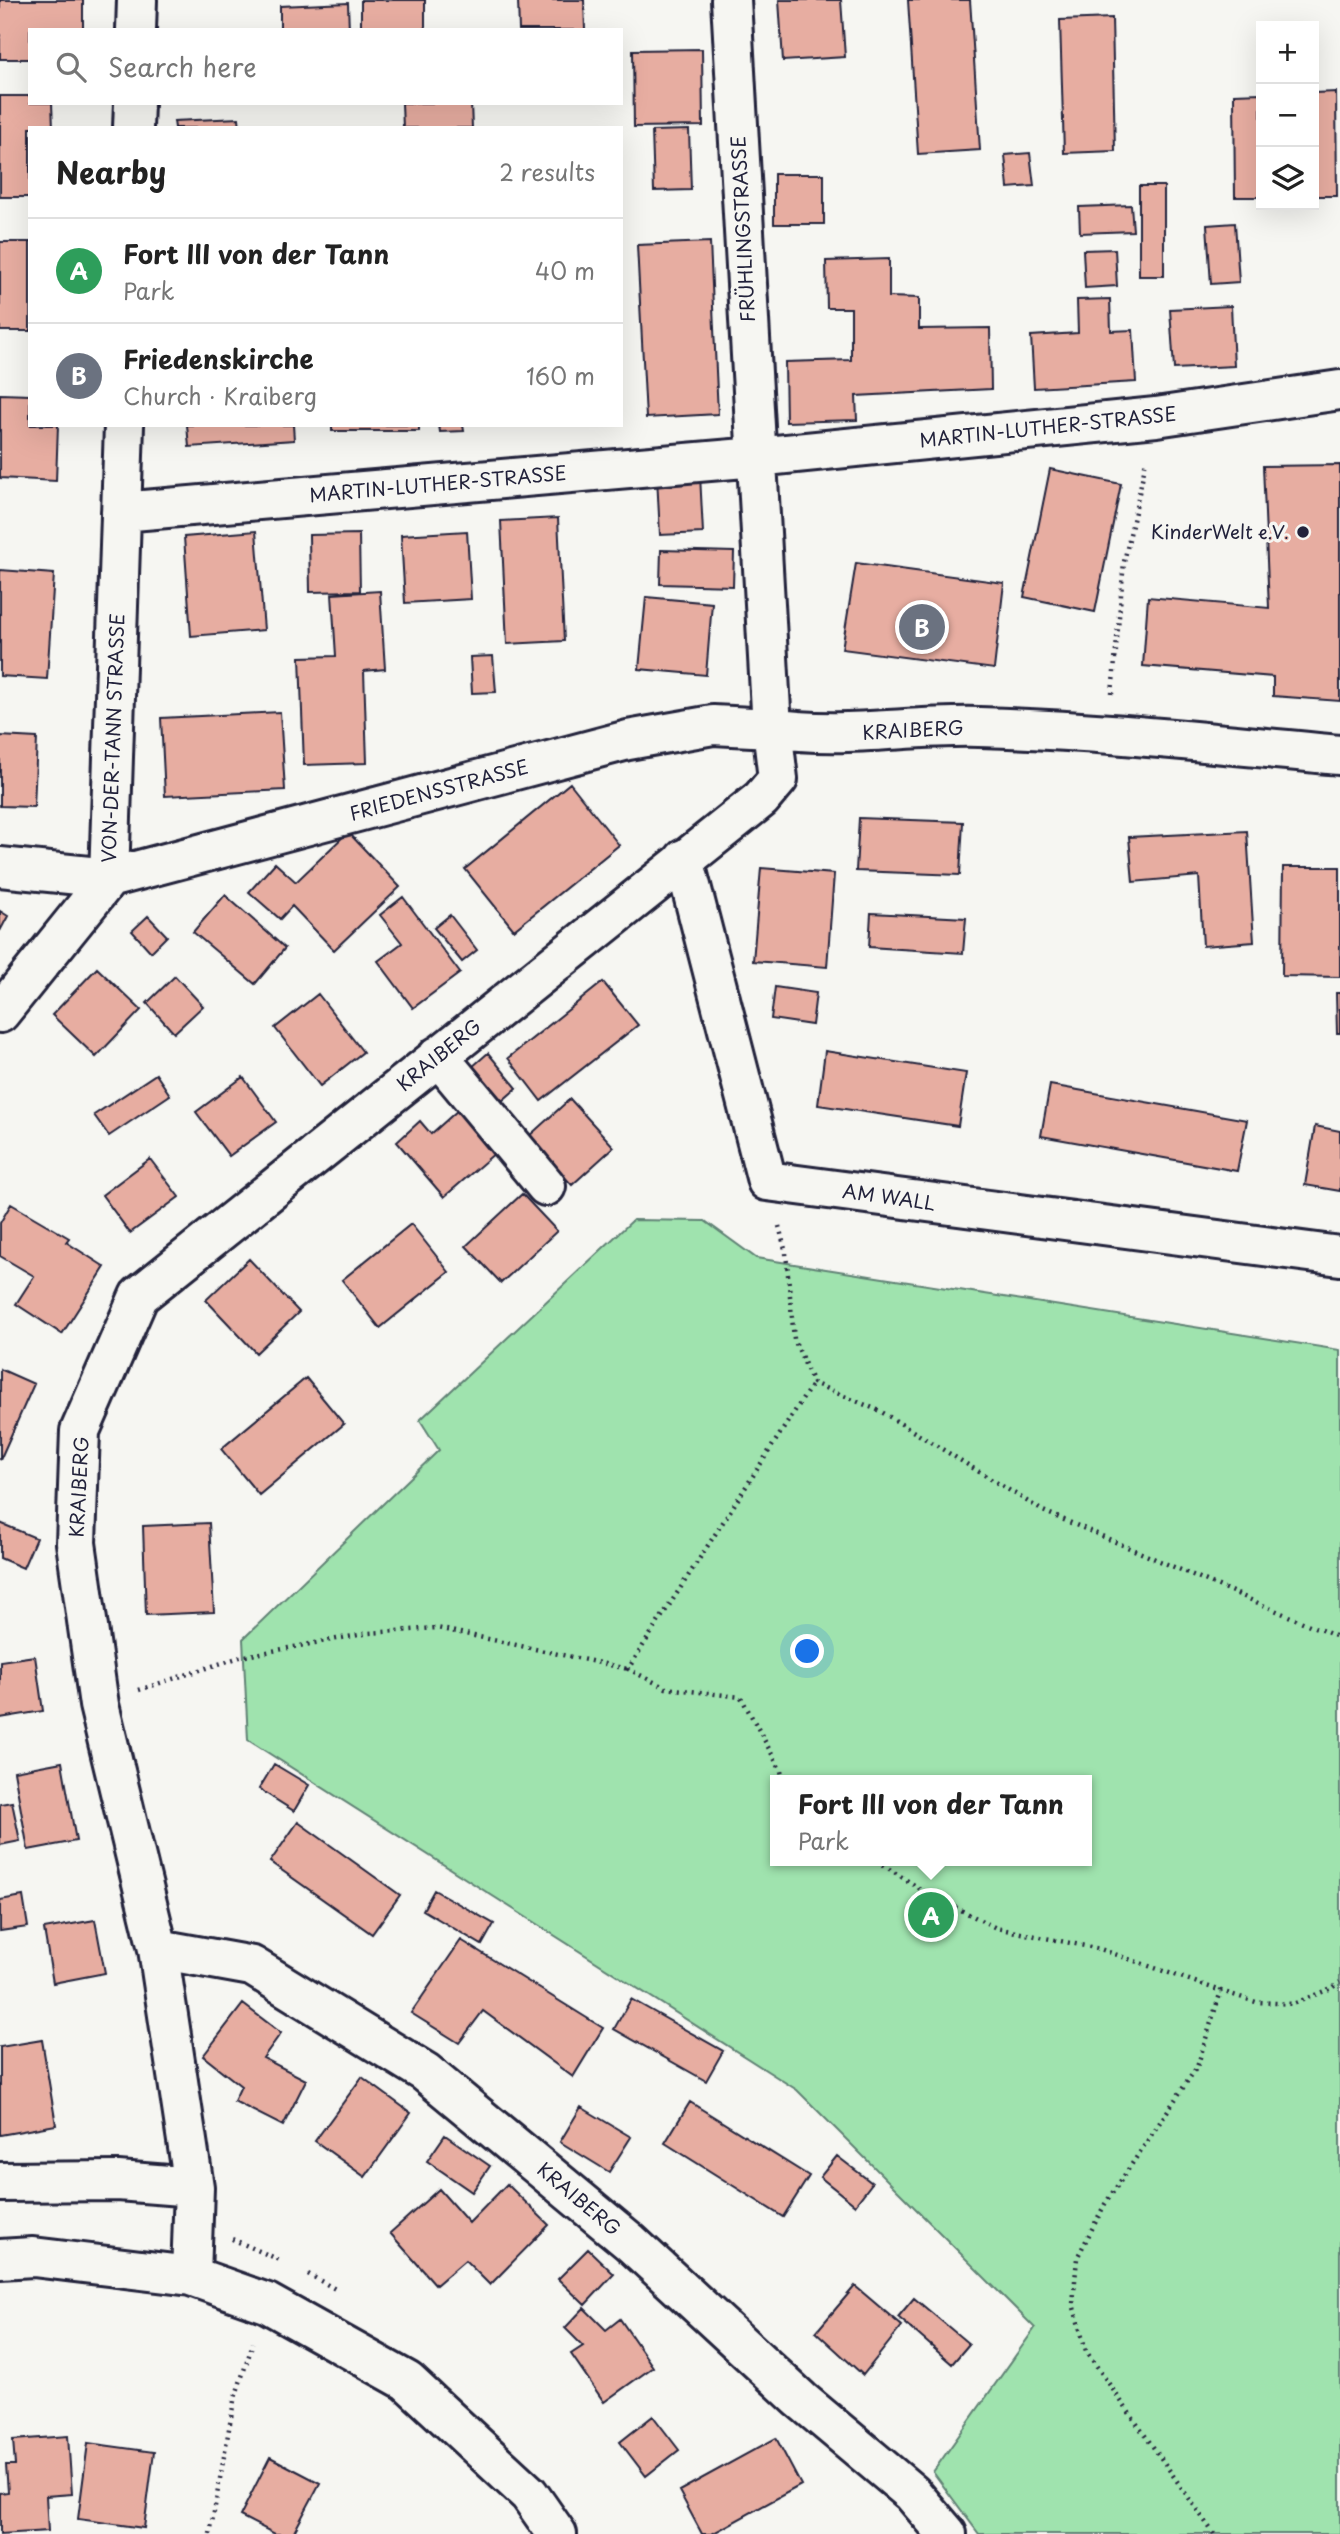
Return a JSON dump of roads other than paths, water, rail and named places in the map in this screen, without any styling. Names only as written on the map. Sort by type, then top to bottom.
[{"type":"street","points":[[136,28],[137,0]]},
{"type":"street","name":"FRÜHLINGSTRASSE","points":[[730,0],[756,457]]},
{"type":"street","points":[[133,126],[134,105]]},
{"type":"street","name":"MARTIN-LUTHER-STRASSE","points":[[121,512],[756,457],[1156,417],[1340,390]]},
{"type":"street","name":"VON-DER-TANN STRASSE","points":[[0,1013],[108,878],[124,427]]},
{"type":"street","points":[[756,457],[772,728]]},
{"type":"street","name":"FRIEDENSSTRASSE","points":[[108,878],[628,740],[713,725],[772,728]]},
{"type":"street","name":"KRAIBERG","points":[[191,2276],[194,2187],[158,1949],[99,1705],[76,1543],[80,1431],[139,1296],[761,799],[778,779],[772,728],[807,733],[976,727],[1108,733],[1340,755]]},
{"type":"street","name":"AM WALL","points":[[684,859],[767,1181],[1340,1256]]},
{"type":"street","points":[[0,867],[108,878]]},
{"type":"street","points":[[438,1056],[546,1186]]},
{"type":"street","name":"KRAIBERG","points":[[158,1949],[252,1966],[425,2072],[630,2242],[801,2400],[912,2493],[947,2534]]},
{"type":"street","points":[[0,2182],[118,2181],[194,2187]]},
{"type":"street","points":[[0,2259],[33,2257],[191,2276],[267,2303],[407,2381],[529,2494],[557,2534]]},
{"type":"place","name":"KinderWelt e.V.","points":[[1303,532]]},
{"type":"place","name":"Friedenskirche","points":[[922,627]]},
{"type":"place","name":"Fort III von der Tann","points":[[931,1915]]}]
